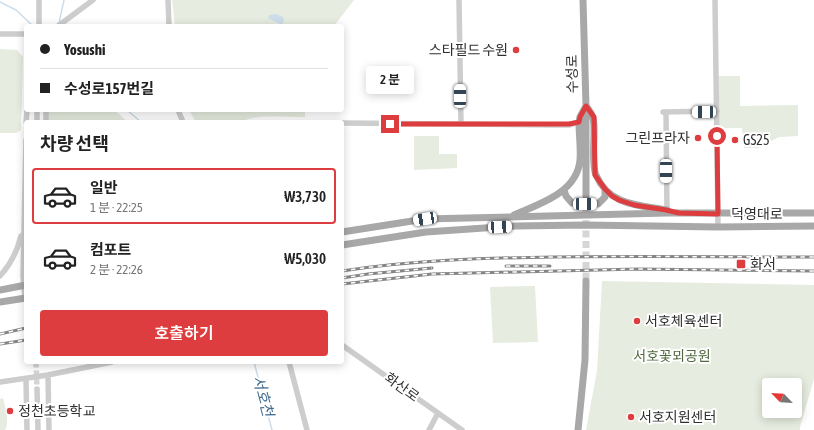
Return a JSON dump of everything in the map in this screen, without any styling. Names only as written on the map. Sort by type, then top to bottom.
[{"type":"main road","name":"수성로","points":[[583,0],[586,106],[586,196]]},
{"type":"main road","points":[[510,217],[547,200],[564,190],[577,171],[580,161],[579,122],[586,106],[594,117],[595,175],[605,189],[619,200],[666,212]]},
{"type":"main road","points":[[564,190],[566,196],[572,204],[598,204],[605,197],[605,189]]},
{"type":"main road","points":[[344,232],[425,219],[666,212]]},
{"type":"main road","name":"덕영대로","points":[[666,212],[718,214],[814,213]]},
{"type":"main road","name":"덕영대로","points":[[344,245],[426,232],[515,226],[814,226]]},
{"type":"main road","points":[[578,430],[585,360],[586,281]]},
{"type":"main road","points":[[0,290],[24,285]]},
{"type":"main road","points":[[0,302],[24,298]]},
{"type":"street","points":[[39,0],[39,24]]},
{"type":"street","points":[[61,24],[93,0]]},
{"type":"street","points":[[168,0],[169,24]]},
{"type":"street","points":[[459,0],[460,124]]},
{"type":"street","points":[[715,0],[718,227]]},
{"type":"street","points":[[0,34],[24,34]]},
{"type":"street","points":[[666,212],[664,112],[716,111]]},
{"type":"street","points":[[344,123],[554,125],[579,122]]},
{"type":"street","points":[[24,224],[24,270]]},
{"type":"street","points":[[0,276],[13,259],[19,246],[24,224]]},
{"type":"street","name":"화산로","points":[[344,346],[462,430]]},
{"type":"street","points":[[0,382],[26,379],[102,364]]},
{"type":"street","points":[[290,364],[306,430]]},
{"type":"street","points":[[48,375],[49,430]]},
{"type":"street","points":[[26,379],[28,430]]},
{"type":"street","points":[[37,389],[38,430]]},
{"type":"street","points":[[429,430],[438,413]]},
{"type":"green space","points":[[172,0],[354,0],[336,24],[175,24]]},
{"type":"green space","points":[[0,49],[17,50],[23,57],[21,130],[16,133],[0,133]]},
{"type":"green space","points":[[719,76],[740,76],[740,106],[798,105],[798,136],[779,137],[758,148],[744,148],[742,128],[719,128]]},
{"type":"green space","points":[[48,112],[116,112],[126,120],[48,120]]},
{"type":"green space","points":[[190,112],[305,112],[305,117],[264,117],[245,120],[195,120]]},
{"type":"green space","points":[[414,136],[439,136],[439,154],[457,154],[457,168],[414,170]]},
{"type":"green space","name":"서호꽃뫼공원","points":[[602,281],[814,285],[814,379],[800,430],[586,430],[597,371]]},
{"type":"green space","points":[[535,286],[538,342],[493,343],[490,287]]},
{"type":"green space","points":[[3,398],[7,414],[7,422],[5,430],[0,430],[0,399]]},
{"type":"water","points":[[276,14],[283,17],[284,20],[282,24],[268,18],[269,15]]},
{"type":"waterway","points":[[59,23],[64,0]]},
{"type":"waterway","name":"서호천","points":[[0,2],[16,10],[31,24]]},
{"type":"waterway","name":"서호천","points":[[129,112],[139,120]]},
{"type":"waterway","name":"서호천","points":[[255,364],[272,430]]},
{"type":"tunnel","points":[[586,199],[586,281]]},
{"type":"tunnel","points":[[36,364],[37,389]]},
{"type":"railway","points":[[344,271],[395,264],[500,258],[814,257]]},
{"type":"railway","points":[[506,266],[550,266]]},
{"type":"railway","points":[[344,278],[432,268]]},
{"type":"railway","points":[[344,284],[432,274],[638,269],[814,271]]},
{"type":"railway","points":[[0,334],[24,328]]},
{"type":"railway","points":[[0,344],[24,340]]},
{"type":"place","name":"스타필드 수원","points":[[516,50]]},
{"type":"place","name":"그린프라자","points":[[698,138]]},
{"type":"place","name":"GS25","points":[[735,140]]},
{"type":"place","name":"화서","points":[[741,264]]},
{"type":"place","name":"서호체육센터","points":[[637,321]]},
{"type":"place","name":"정천초등학교","points":[[10,411]]},
{"type":"place","name":"서호지원센터","points":[[631,417]]},
{"type":"route","points":[[390,124],[569,124],[579,122],[586,106],[594,117],[595,175],[605,189],[619,200],[634,205],[679,213],[718,214],[717,136]]}]
